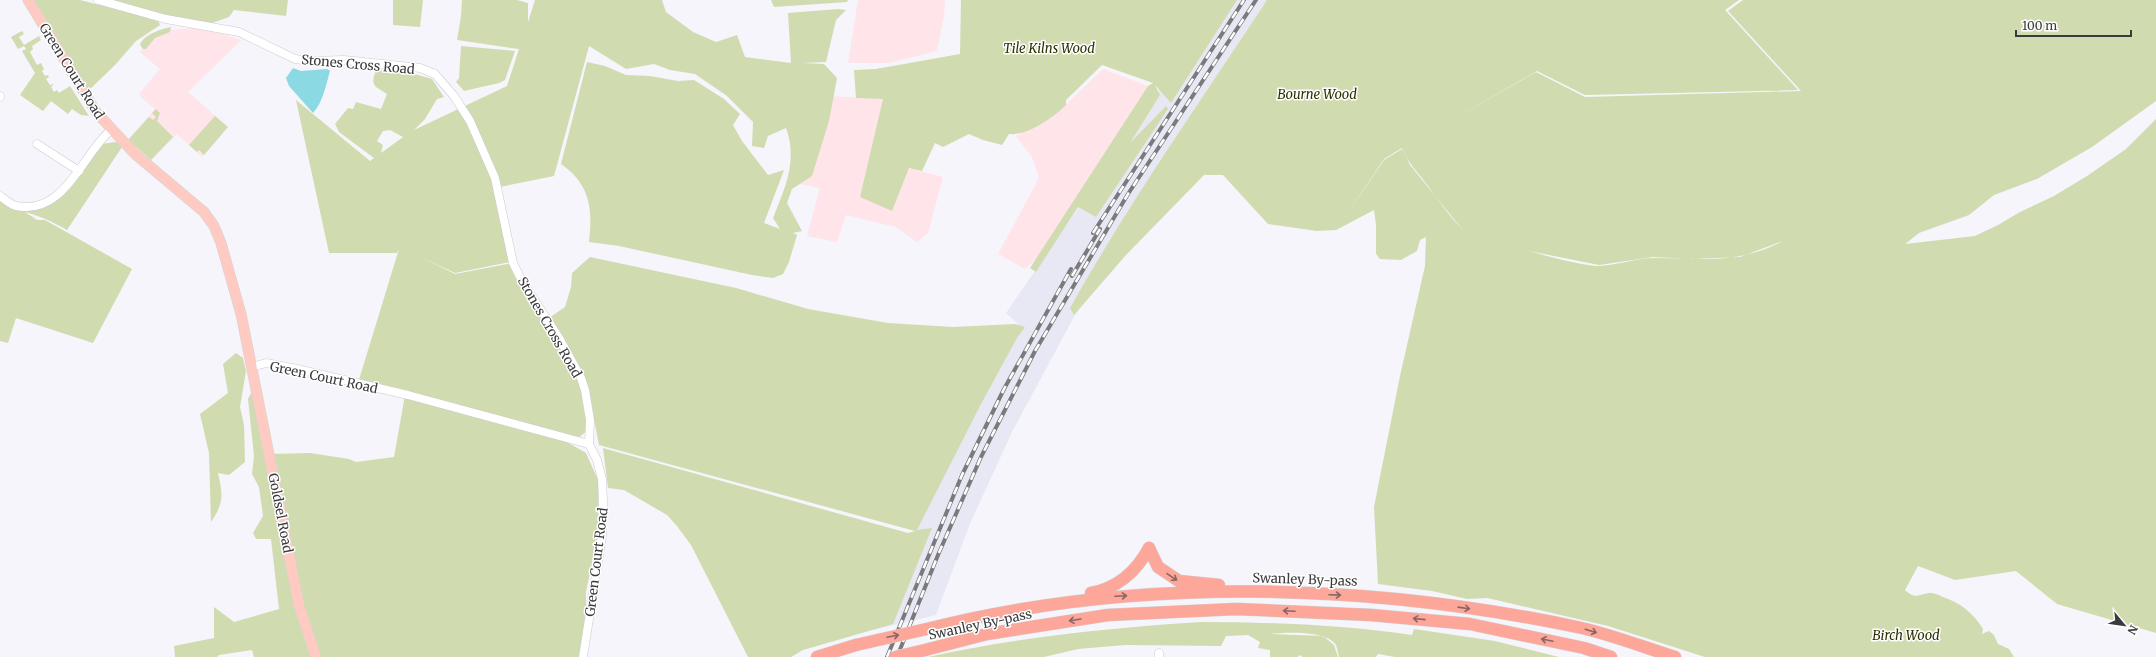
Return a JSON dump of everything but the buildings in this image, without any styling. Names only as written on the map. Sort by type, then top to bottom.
[{"type":"highway","points":[[943,625],[966,615],[1102,590],[1132,573],[1148,548],[1158,567],[1179,581],[1307,594]]},
{"type":"highway","name":"Swanley By-pass","points":[[817,657],[856,645],[943,625],[1100,598],[1232,591],[1380,596],[1471,609],[1579,628],[1675,657]]},
{"type":"highway","name":"Swanley By-pass","points":[[896,657],[987,634],[1108,615],[1236,609],[1371,614],[1470,624],[1584,648],[1612,657]]},
{"type":"main road","name":"Green Court Road","points":[[28,0],[89,102],[111,130],[135,154],[204,212],[214,226],[233,281],[252,367]]},
{"type":"main road","name":"Goldsel Road","points":[[252,367],[299,605],[316,657]]},
{"type":"street","name":"Stones Cross Road","points":[[98,0],[166,19],[239,32],[295,59],[312,61],[344,60],[420,68],[435,74],[454,96],[470,121],[492,171],[513,263],[522,281],[559,338],[581,378],[590,420],[589,444]]},
{"type":"street","points":[[0,196],[15,206],[33,205],[45,202],[63,191],[79,171],[100,140],[111,130]]},
{"type":"street","points":[[37,144],[79,171]]},
{"type":"street","name":"Green Court Road","points":[[252,367],[266,363],[297,369],[408,395],[589,444],[597,460],[602,479],[603,501],[602,536],[583,657]]},
{"type":"shaded area","points":[[858,0],[945,0],[944,16],[937,51],[889,63],[848,63]]},
{"type":"shaded area","points":[[1228,0],[1273,0],[1216,93],[1075,315],[1013,430],[969,526],[936,615],[873,630],[916,531],[1019,325],[1006,313],[1165,82]]},
{"type":"shaded area","points":[[193,28],[223,34],[241,40],[188,92],[228,127],[202,157],[177,134],[151,160],[128,140],[155,109],[140,96],[140,93],[160,69],[140,52],[149,41],[168,30]]},
{"type":"shaded area","points":[[1103,69],[1148,86],[1037,258],[1025,269],[998,254],[1039,178],[1032,157],[1016,136],[1052,118]]},
{"type":"shaded area","points":[[827,96],[883,99],[861,197],[909,168],[943,177],[928,233],[917,242],[896,227],[846,215],[837,242],[807,236],[820,188],[794,183]]},
{"type":"green space","points":[[33,0],[80,0],[158,20],[160,25],[136,41],[115,65],[88,91]]},
{"type":"green space","points":[[101,0],[288,0],[286,16],[234,10],[229,17],[212,23],[166,17]]},
{"type":"green space","points":[[393,0],[423,0],[420,27],[393,25]]},
{"type":"green space","points":[[462,0],[517,0],[528,3],[528,22],[535,0],[662,0],[666,12],[693,32],[716,42],[737,35],[745,57],[791,63],[788,13],[838,9],[846,10],[836,20],[826,62],[803,63],[824,64],[837,78],[829,121],[812,176],[792,189],[787,203],[802,231],[793,233],[797,235],[789,262],[783,274],[773,278],[752,275],[619,246],[589,242],[590,208],[584,189],[571,172],[561,164],[587,62],[605,66],[626,75],[650,76],[678,81],[694,80],[724,99],[740,114],[733,125],[742,141],[768,175],[784,170],[764,223],[780,229],[773,218],[786,185],[791,152],[786,128],[768,136],[764,148],[752,146],[753,122],[727,96],[695,74],[670,70],[654,64],[626,69],[589,46],[554,176],[495,188],[510,262],[455,273],[421,257],[455,274],[512,263],[580,379],[589,429],[577,439],[358,383],[399,249],[397,253],[329,253],[296,100],[370,161],[374,158],[339,132],[335,124],[348,108],[353,109],[356,102],[381,109],[387,94],[376,87],[373,83],[376,70],[411,73],[432,79],[444,97],[437,99],[425,119],[414,130],[507,86],[519,49],[457,40]],"holes":[[[390,130],[403,137],[381,153],[383,145],[377,141],[383,131]]]},
{"type":"green space","points":[[771,0],[848,0],[847,2],[774,7]]},
{"type":"green space","name":"Tile Kilns Wood","points":[[961,0],[1237,0],[1171,103],[1155,85],[1160,95],[1130,143],[1166,106],[1168,109],[1096,217],[1078,207],[1036,272],[1030,268],[1148,86],[1153,83],[1102,65],[1066,100],[1066,105],[1055,115],[1032,129],[1016,134],[1009,134],[1002,145],[983,140],[969,134],[943,147],[935,143],[922,171],[909,168],[892,211],[860,197],[883,99],[856,98],[854,70],[876,69],[960,54]]},
{"type":"green space","points":[[1267,0],[1739,0],[1725,10],[1798,90],[1585,95],[1537,71],[1445,124],[1536,72],[1585,97],[1801,91],[1728,11],[1743,0],[2156,0],[2156,101],[2092,147],[2037,179],[1994,195],[1969,215],[1919,233],[1905,244],[1975,236],[1998,225],[2020,212],[2054,196],[2087,176],[2126,149],[2156,119],[2156,633],[2057,604],[2016,571],[1955,580],[1918,566],[1905,590],[1915,596],[1927,593],[1935,594],[1949,599],[1966,609],[1971,613],[1983,629],[1982,634],[1989,631],[1994,635],[1998,644],[2009,649],[2014,657],[1705,657],[1608,626],[1487,598],[1467,599],[1432,591],[1378,584],[1374,507],[1400,376],[1425,266],[1426,237],[1420,240],[1417,251],[1401,260],[1380,259],[1376,254],[1376,225],[1374,210],[1336,230],[1317,231],[1268,224],[1223,175],[1204,175],[1126,255],[1074,315],[1070,308],[1141,190]],"holes":[[[1402,148],[1406,157],[1402,149],[1384,160],[1341,223],[1384,159]],[[1406,157],[1436,197],[1410,165]],[[1436,197],[1462,229],[1450,216]],[[1783,241],[1766,249],[1750,254],[1747,255]],[[1529,251],[1599,265],[1653,257],[1684,259],[1648,258],[1594,266]],[[1730,257],[1720,258],[1696,259]]]},
{"type":"green space","points":[[171,27],[170,32],[155,38],[146,49],[143,49],[140,45],[148,35]]},
{"type":"green space","points":[[22,31],[24,34],[19,37],[24,45],[39,36],[41,40],[32,46],[33,49],[30,52],[37,65],[41,63],[44,69],[42,71],[45,76],[48,75],[49,77],[46,79],[50,85],[54,84],[51,87],[54,92],[57,90],[59,93],[70,86],[89,116],[81,115],[72,109],[68,114],[51,101],[43,111],[20,95],[35,73],[22,51],[26,49],[24,46],[18,49],[11,37]]},
{"type":"green space","points":[[461,46],[515,51],[505,80],[499,83],[464,91],[456,82],[459,78]]},
{"type":"green space","points":[[156,109],[160,113],[157,121],[173,137],[151,160],[128,140],[149,117],[153,120],[156,117],[152,113]]},
{"type":"green space","points":[[215,116],[228,127],[204,155],[199,150],[197,152],[189,145]]},
{"type":"green space","points":[[115,142],[124,144],[67,230],[36,215],[25,212],[37,220],[45,220],[132,269],[93,343],[16,318],[8,343],[0,341],[0,200],[15,206],[53,202],[70,189],[102,144]]},
{"type":"green space","points":[[590,257],[736,288],[808,309],[888,323],[953,327],[1015,324],[1025,327],[1017,338],[980,406],[917,530],[932,528],[893,624],[803,650],[791,657],[748,657],[691,545],[677,526],[667,515],[624,490],[608,488],[603,448],[908,533],[915,531],[599,445],[588,389],[549,318],[565,307],[571,287],[572,273]]},
{"type":"green space","points":[[236,353],[243,358],[246,371],[240,407],[244,425],[245,462],[229,475],[218,473],[221,487],[221,499],[218,509],[211,522],[209,453],[200,414],[228,393],[223,364]]},
{"type":"green space","points":[[251,393],[315,657],[254,657],[252,650],[219,655],[217,657],[175,657],[174,646],[214,638],[214,607],[234,622],[279,609],[271,539],[256,539],[253,533],[263,516],[259,487],[252,474],[254,456],[248,399]]},
{"type":"green space","points":[[405,395],[553,434],[586,453],[598,480],[599,529],[586,592],[586,634],[583,657],[317,657],[309,637],[270,454],[310,453],[349,459],[356,462],[394,457]]},
{"type":"green space","points":[[1201,622],[1307,625],[1412,635],[1414,629],[1495,641],[1559,657],[1395,657],[1378,654],[1376,657],[1339,657],[1336,645],[1331,640],[1324,637],[1334,645],[1338,657],[1303,657],[1299,655],[1298,657],[1270,657],[1270,650],[1258,648],[1260,642],[1248,635],[1226,636],[1221,646],[1125,645],[1078,649],[1044,657],[928,657],[996,644],[1064,634]],"holes":[[[1305,633],[1321,636],[1269,634]]]},
{"type":"water","points":[[293,68],[301,71],[327,69],[330,71],[322,99],[313,113],[289,86],[286,78]]},
{"type":"railway","points":[[1093,233],[1244,0]]},
{"type":"railway","points":[[897,657],[938,555],[981,457],[1035,351],[1128,194],[1256,0]]},
{"type":"railway","points":[[1072,276],[1100,229]]},
{"type":"railway","points":[[887,657],[962,475],[1004,389],[1071,269]]},
{"type":"park label","name":"Bourne Wood","points":[[1317,94]]},
{"type":"park label","name":"Birch Wood","points":[[1906,635]]}]
